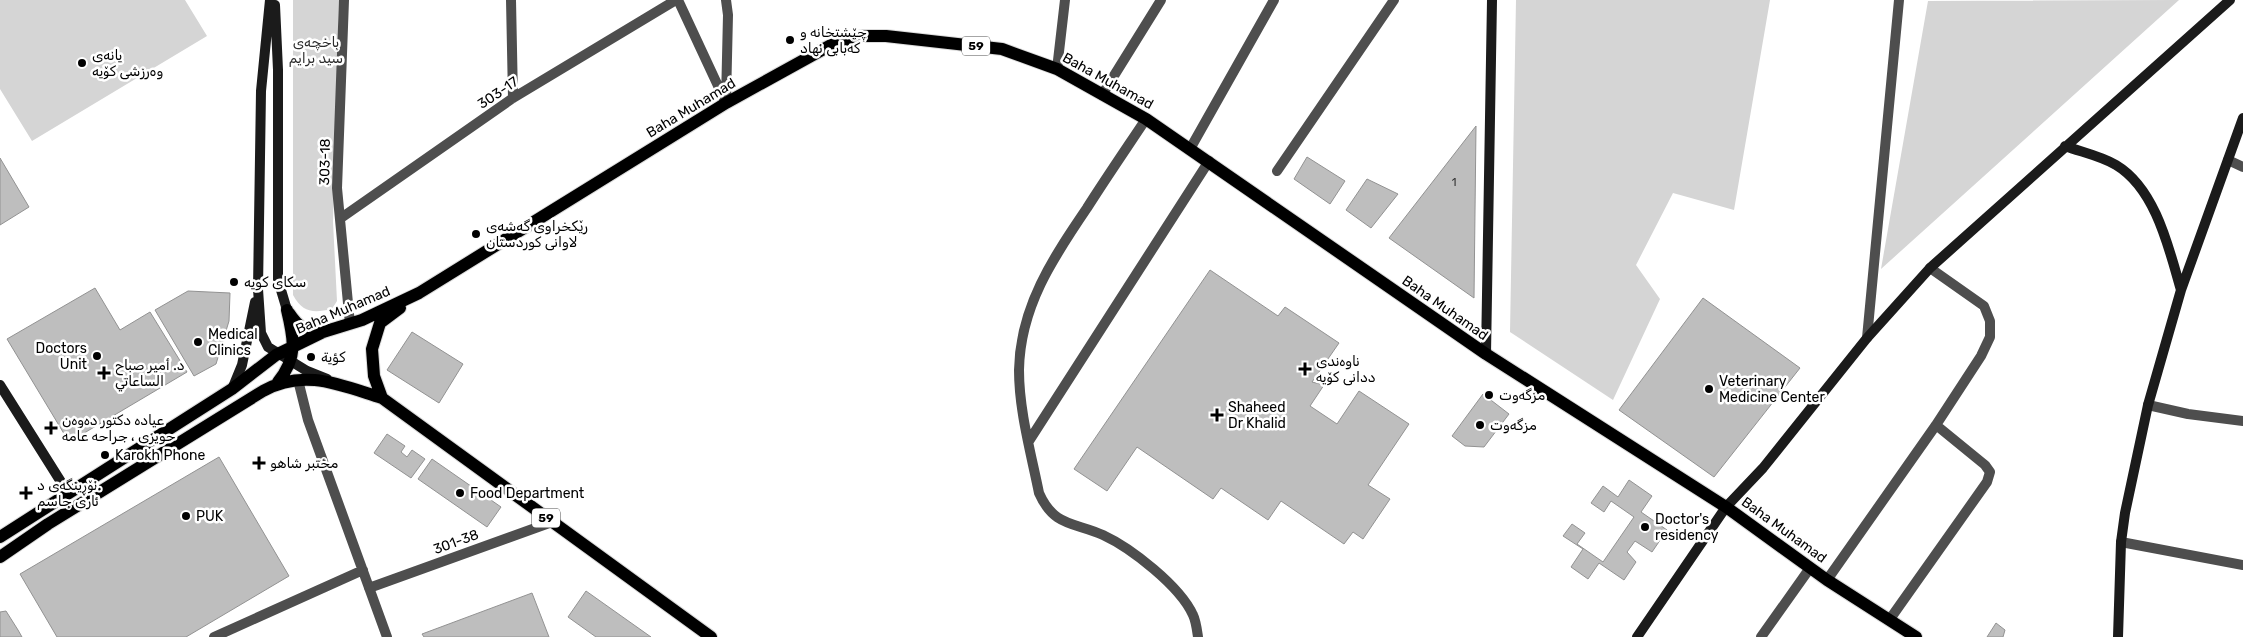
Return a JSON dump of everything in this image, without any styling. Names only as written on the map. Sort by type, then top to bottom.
[{"type":"main road","points":[[270,0],[261,91],[258,289],[261,333],[268,347],[307,371],[336,383]]},
{"type":"main road","points":[[274,0],[278,70],[278,280],[287,310],[294,347]]},
{"type":"main road","points":[[1486,354],[1492,0]]},
{"type":"main road","points":[[1637,637],[1726,507],[1763,468],[1867,338],[1930,268],[2230,0]]},
{"type":"main road","name":"Baha Muhamad","points":[[2,532],[68,493],[251,374],[285,357],[294,347],[323,332],[350,324],[419,293],[726,103],[831,45],[862,36],[886,36],[1002,49],[1057,69],[1146,119],[1486,354],[1726,507],[1827,580],[1916,637]]},
{"type":"main road","points":[[2118,637],[2121,542],[2125,513],[2148,405],[2181,290],[2243,118]]},
{"type":"main road","points":[[2065,146],[2116,165],[2141,188],[2162,227],[2181,290]]},
{"type":"main road","points":[[232,388],[242,365],[258,289]]},
{"type":"main road","points":[[382,398],[374,376],[372,349],[380,323],[419,293]]},
{"type":"main road","points":[[287,310],[295,322],[307,331],[323,332]]},
{"type":"main road","points":[[278,382],[288,370],[285,357]]},
{"type":"main road","points":[[251,374],[262,376],[266,382],[263,391]]},
{"type":"main road","name":"59","points":[[0,557],[48,524],[278,382],[315,379],[336,383],[382,398],[711,637]]},
{"type":"main road","points":[[0,385],[68,493]]},
{"type":"street","name":"303-18","points":[[344,0],[337,188],[350,324]]},
{"type":"street","points":[[511,0],[513,98]]},
{"type":"street","name":"303-17","points":[[341,218],[513,98],[677,0]]},
{"type":"street","points":[[677,0],[726,103]]},
{"type":"street","points":[[726,0],[728,15],[726,103]]},
{"type":"street","points":[[1057,69],[1065,0]]},
{"type":"street","points":[[1102,95],[1161,0]]},
{"type":"street","points":[[1190,149],[1274,0]]},
{"type":"street","points":[[1277,171],[1394,0]]},
{"type":"street","points":[[1867,338],[1899,0]]},
{"type":"street","points":[[1146,119],[1049,265],[1033,298],[1023,333],[1019,370],[1022,406],[1039,493],[1052,514],[1061,521],[1116,542],[1145,561],[1183,598],[1194,616],[1198,637]]},
{"type":"street","points":[[2228,160],[2243,167]]},
{"type":"street","points":[[1029,441],[1209,161]]},
{"type":"street","points":[[1827,580],[1936,425],[1981,356],[1990,337],[1990,321],[1984,306],[1930,268]]},
{"type":"street","points":[[298,380],[308,420],[387,637]]},
{"type":"street","points":[[2148,405],[2188,414],[2243,421]]},
{"type":"street","points":[[1890,619],[1988,482],[1990,472],[1985,465],[1936,425]]},
{"type":"street","name":"301-38","points":[[369,588],[552,522]]},
{"type":"street","points":[[2121,542],[2243,565]]},
{"type":"street","points":[[1760,637],[1810,568]]},
{"type":"street","points":[[214,637],[363,570]]},
{"type":"green space","name":"یانه‌ی وه‌رزشی كۆیه‌","points":[[0,0],[185,0],[207,36],[32,141],[0,89]]},
{"type":"green space","name":"باخچه‌ی سید برایم","points":[[293,0],[339,0],[333,222],[337,301],[332,309],[319,311],[305,308],[293,295]]},
{"type":"green space","points":[[1516,0],[1770,0],[1734,210],[1673,193],[1636,265],[1660,299],[1613,400],[1510,332]]},
{"type":"green space","points":[[2179,0],[1881,269],[1928,1]]},
{"type":"building","points":[[1476,126],[1474,298],[1389,238]]},
{"type":"building","points":[[1307,157],[1345,181],[1330,204],[1294,179]]},
{"type":"building","points":[[0,158],[29,207],[0,225]]},
{"type":"building","points":[[1367,179],[1398,194],[1371,228],[1346,210]]},
{"type":"building","name":"Shaheed Dr Khalid","points":[[1210,270],[1278,316],[1285,307],[1339,343],[1312,382],[1324,385],[1310,406],[1337,424],[1359,391],[1409,424],[1368,485],[1390,499],[1363,539],[1353,532],[1344,544],[1281,501],[1268,520],[1221,488],[1213,499],[1137,447],[1107,491],[1074,469]]},
{"type":"building","name":"Doctors Unit","points":[[95,288],[120,330],[150,312],[187,372],[69,442],[7,339]]},
{"type":"building","name":"Medical Clinics","points":[[188,291],[230,293],[229,321],[216,364],[194,376],[155,310]]},
{"type":"building","name":"Veterinary Medicine Center","points":[[1703,298],[1800,368],[1714,477],[1619,410]]},
{"type":"building","points":[[412,332],[463,364],[439,403],[387,370]]},
{"type":"building","name":"مزگه‌وت","points":[[1483,394],[1509,414],[1484,447],[1465,446],[1452,436]]},
{"type":"building","points":[[387,434],[405,446],[401,452],[407,457],[412,450],[425,459],[411,478],[374,453]]},
{"type":"building","name":"PUK","points":[[219,457],[289,576],[186,637],[57,637],[20,574]]},
{"type":"building","name":"Food Department","points":[[432,459],[501,507],[487,527],[418,479]]},
{"type":"building","name":"Doctor's residency","points":[[1629,480],[1652,496],[1641,512],[1667,530],[1652,552],[1635,541],[1627,552],[1636,562],[1624,580],[1599,563],[1588,579],[1571,567],[1583,549],[1563,536],[1572,524],[1585,533],[1577,544],[1603,562],[1634,517],[1611,501],[1604,512],[1591,503],[1603,486],[1618,497]]},
{"type":"building","points":[[586,591],[651,637],[596,637],[568,617]]},
{"type":"building","points":[[532,593],[549,637],[424,637],[422,634]]},
{"type":"building","points":[[6,611],[22,637],[0,637],[0,612]]},
{"type":"building","points":[[1996,623],[2005,630],[2003,637],[1987,637]]},
{"type":"place","name":"چێشتخانە و کەبابی نھاد","points":[[790,40]]},
{"type":"place","name":"یانه‌ی وه‌رزشی كۆیه‌","points":[[82,63]]},
{"type":"place","name":"رێكخراوی گه‌شه‌ی لاوانی كوردستان","points":[[476,234]]},
{"type":"place","name":"سكاى كويه","points":[[234,282]]},
{"type":"place","name":"Medical Clinics","points":[[198,342]]},
{"type":"place","name":"Doctors Unit","points":[[97,356]]},
{"type":"place","name":"كؤية","points":[[311,357]]},
{"type":"place","name":"ناوەندی ددانی کۆیە","points":[[1305,369]]},
{"type":"place","name":"د. أمير صباح الساعاتي","points":[[104,373]]},
{"type":"place","name":"Veterinary Medicine Center","points":[[1709,389]]},
{"type":"place","name":"مزگەوت","points":[[1489,395]]},
{"type":"place","name":"Shaheed Dr Khalid","points":[[1217,415]]},
{"type":"place","name":"مزگه‌وت","points":[[1480,425]]},
{"type":"place","name":"عیادە دکتور دەوەن حویزی ، جراحە عامە","points":[[51,428]]},
{"type":"place","name":"Karokh Phone","points":[[105,455]]},
{"type":"place","name":"مختبر شاهو","points":[[259,463]]},
{"type":"place","name":"نۆڕینگەی د. ئاری جاسم","points":[[26,493]]},
{"type":"place","name":"Food Department","points":[[460,493]]},
{"type":"place","name":"PUK","points":[[186,516]]},
{"type":"place","name":"Doctor's residency","points":[[1645,527]]}]
